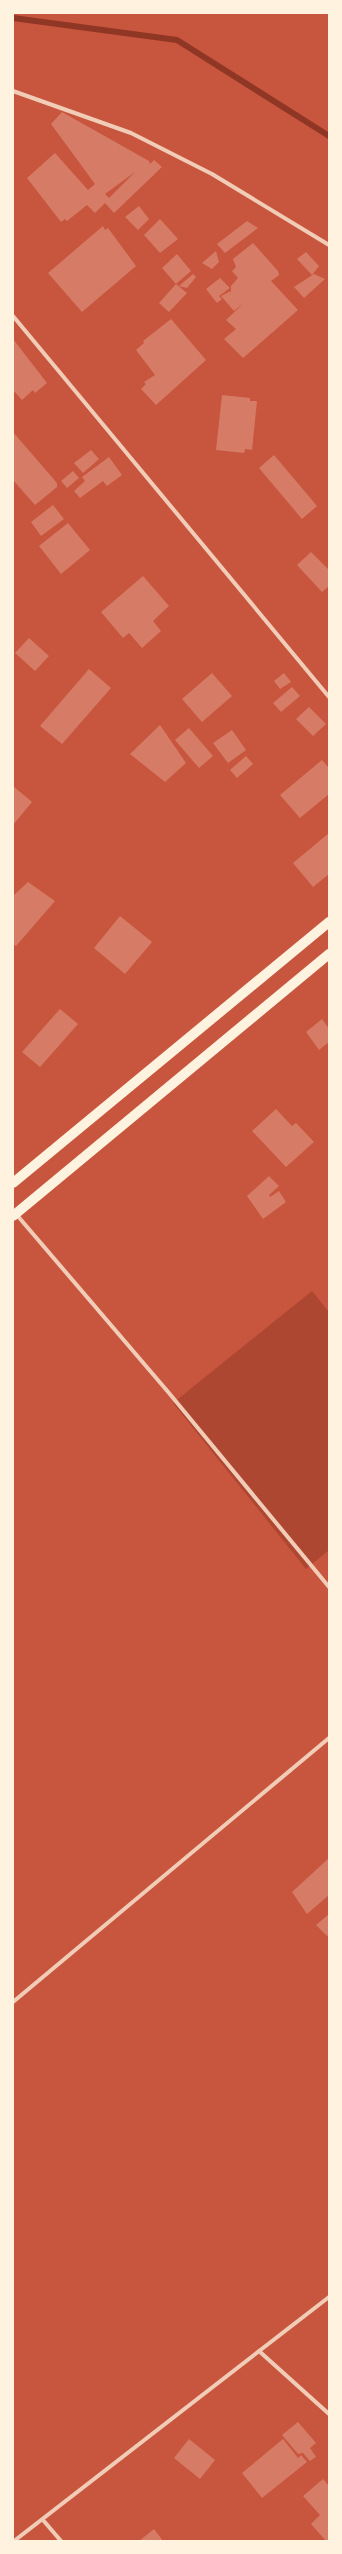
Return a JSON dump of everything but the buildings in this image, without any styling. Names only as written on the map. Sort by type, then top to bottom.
[{"type":"main road","points":[[13,1182],[329,922]]},
{"type":"main road","points":[[14,1214],[329,954]]},
{"type":"street","points":[[14,92],[131,133],[212,174],[329,245]]},
{"type":"street","points":[[13,316],[329,697]]},
{"type":"street","points":[[14,1214],[169,1393],[329,1587]]},
{"type":"street","points":[[13,2002],[329,1738]]},
{"type":"street","points":[[14,2541],[329,2297]]},
{"type":"street","points":[[259,2351],[329,2414]]},
{"type":"street","points":[[43,2520],[61,2541]]},
{"type":"shaded area","points":[[312,1291],[329,1312],[329,1550],[306,1569],[173,1403]]},
{"type":"waterway","points":[[13,18],[177,40],[329,136]]}]
